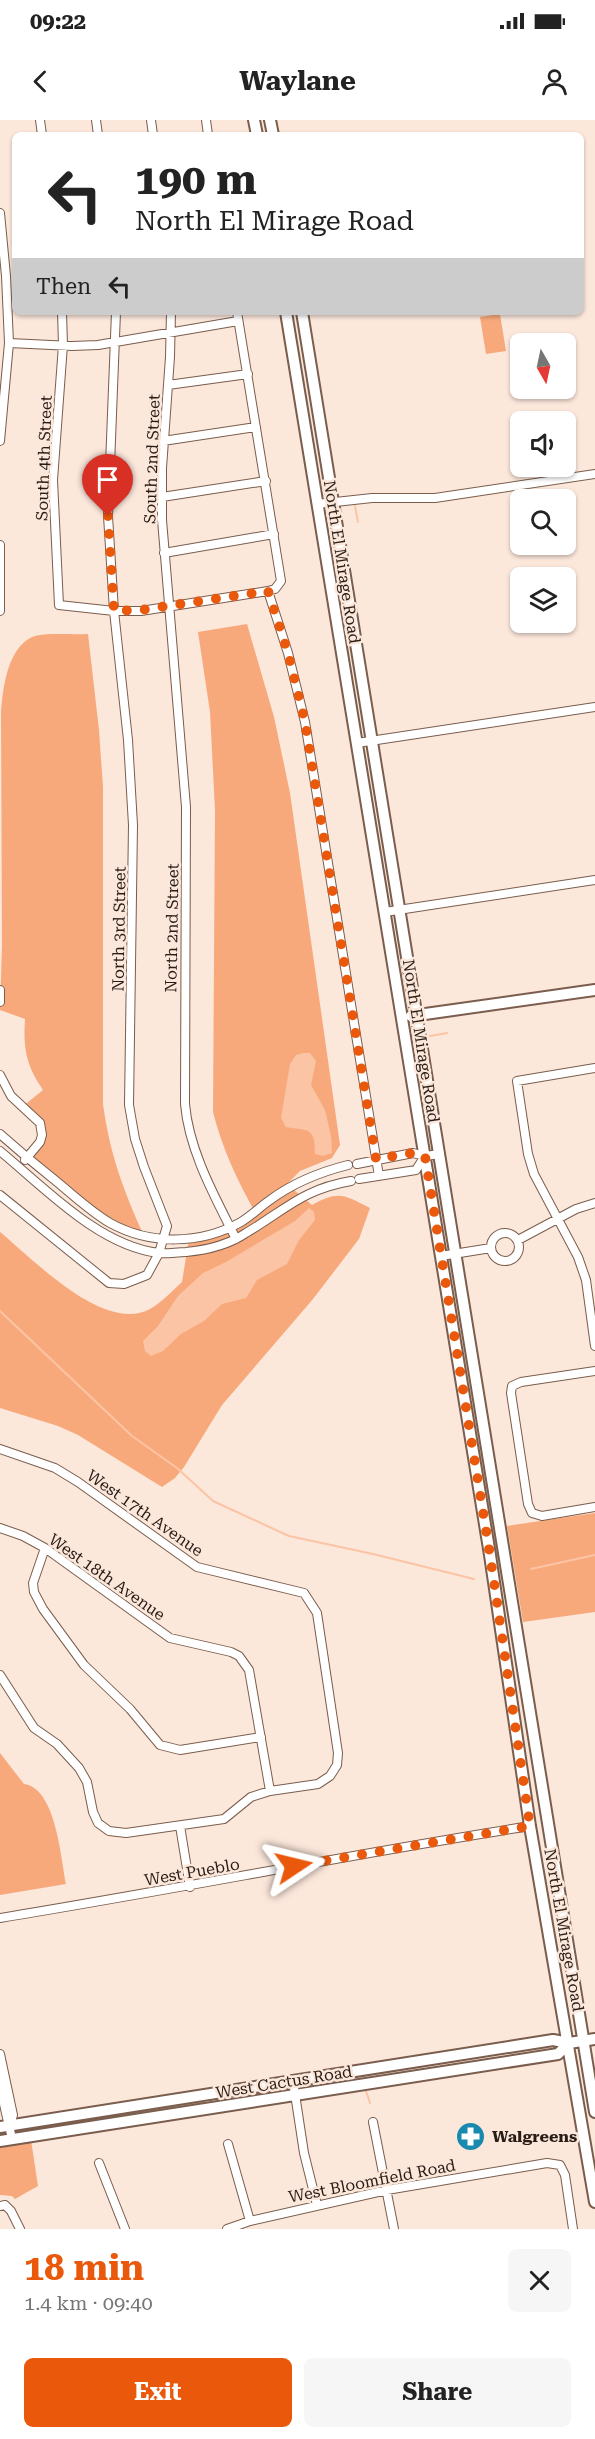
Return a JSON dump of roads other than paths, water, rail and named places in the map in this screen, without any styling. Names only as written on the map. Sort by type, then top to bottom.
[{"type":"main road","name":"North El Mirage Road","points":[[286,315],[488,1544],[530,1826],[595,2202]]},
{"type":"main road","name":"North El Mirage Road","points":[[302,315],[595,2112]]},
{"type":"main road","points":[[403,1018],[595,990]]},
{"type":"main road","name":"West Cactus Road","points":[[5,2126],[553,2040],[569,2043],[595,2039]]},
{"type":"main road","name":"West Cactus Road","points":[[0,2141],[558,2054],[569,2043]]},
{"type":"street","points":[[0,213],[9,343],[0,441]]},
{"type":"street","name":"South 4th Street","points":[[62,315],[63,345],[53,480],[59,605],[114,611]]},
{"type":"street","name":"North 3rd Street","points":[[116,315],[108,516],[133,825],[129,1105],[135,1139],[167,1226],[163,1240]]},
{"type":"street","name":"South 2nd Street","points":[[169,607],[162,497],[171,315]]},
{"type":"street","points":[[9,343],[98,345],[171,332],[238,316],[281,581],[275,590],[169,607],[114,611]]},
{"type":"street","points":[[168,385],[248,374]]},
{"type":"street","points":[[164,441],[256,427]]},
{"type":"street","points":[[317,504],[372,498],[435,498],[595,474]]},
{"type":"street","points":[[162,497],[266,481]]},
{"type":"street","points":[[164,553],[274,534]]},
{"type":"street","points":[[0,546],[1,609]]},
{"type":"street","points":[[268,591],[288,653],[305,722],[379,1176]]},
{"type":"street","name":"North 2nd Street","points":[[169,607],[186,807],[185,1113],[194,1148],[236,1239]]},
{"type":"street","points":[[357,743],[595,706]]},
{"type":"street","points":[[385,912],[595,880]]},
{"type":"street","points":[[0,990],[0,1002]]},
{"type":"street","points":[[595,1068],[517,1081],[528,1154],[534,1174],[578,1257],[586,1280],[595,1346]]},
{"type":"street","points":[[0,1075],[11,1096],[40,1123],[42,1135],[40,1142],[20,1168]]},
{"type":"street","points":[[0,1134],[111,1223],[163,1240],[205,1236],[230,1227],[241,1222],[272,1198],[296,1184],[328,1170],[413,1153],[425,1156],[440,1154]]},
{"type":"street","points":[[0,1151],[71,1211],[105,1235],[159,1253],[206,1250],[236,1239],[303,1195],[326,1186],[351,1181]]},
{"type":"street","points":[[360,1179],[416,1170],[425,1156]]},
{"type":"street","points":[[0,1195],[109,1283],[124,1284],[147,1275],[163,1240]]},
{"type":"street","points":[[518,1240],[588,1204],[595,1203]]},
{"type":"street","points":[[501,1233],[511,1233],[518,1240],[518,1253],[507,1261],[495,1256],[491,1248],[493,1239],[501,1233]]},
{"type":"street","points":[[441,1256],[491,1248]]},
{"type":"street","points":[[595,1371],[521,1382],[512,1386],[511,1393],[528,1504],[532,1513],[542,1516],[595,1507]]},
{"type":"street","name":"West 17th Avenue","points":[[0,1449],[55,1468],[196,1567],[296,1590],[309,1598],[316,1613],[338,1753],[337,1766],[330,1776],[318,1785],[270,1791],[251,1797],[224,1819],[126,1833],[109,1831],[98,1823],[93,1812],[87,1782],[79,1768],[57,1744],[34,1728],[0,1675]]},
{"type":"street","name":"West 18th Avenue","points":[[0,1528],[45,1548],[170,1638],[231,1652],[239,1656],[249,1670],[270,1791]]},
{"type":"street","points":[[45,1548],[33,1583],[34,1592],[43,1609],[84,1665],[130,1708],[160,1745],[180,1750],[261,1737]]},
{"type":"street","points":[[180,1826],[190,1887]]},
{"type":"street","name":"West Pueblo","points":[[0,1918],[190,1887],[393,1848],[530,1826]]},
{"type":"street","points":[[0,2054],[3,2077],[8,2085],[13,2115],[5,2126],[12,2139]]},
{"type":"street","points":[[293,2081],[304,2153],[317,2205]]},
{"type":"street","points":[[373,2122],[394,2229]]},
{"type":"street","points":[[228,2144],[250,2221]]},
{"type":"street","points":[[99,2163],[124,2229]]},
{"type":"street","name":"West Bloomfield Road","points":[[227,2229],[250,2221],[387,2190],[547,2163],[560,2165],[565,2175],[573,2229]]},
{"type":"street","points":[[2,2205],[11,2211],[20,2229]]},
{"type":"waterway","points":[[355,506],[358,522]]},
{"type":"waterway","points":[[430,1036],[447,1033]]},
{"type":"waterway","points":[[0,1311],[132,1436],[177,1468],[213,1501],[289,1536],[474,1579]]},
{"type":"waterway","points":[[531,1569],[595,1555]]},
{"type":"waterway","points":[[366,2091],[370,2103]]},
{"type":"place","name":"Walgreens","points":[[471,2136]]}]
